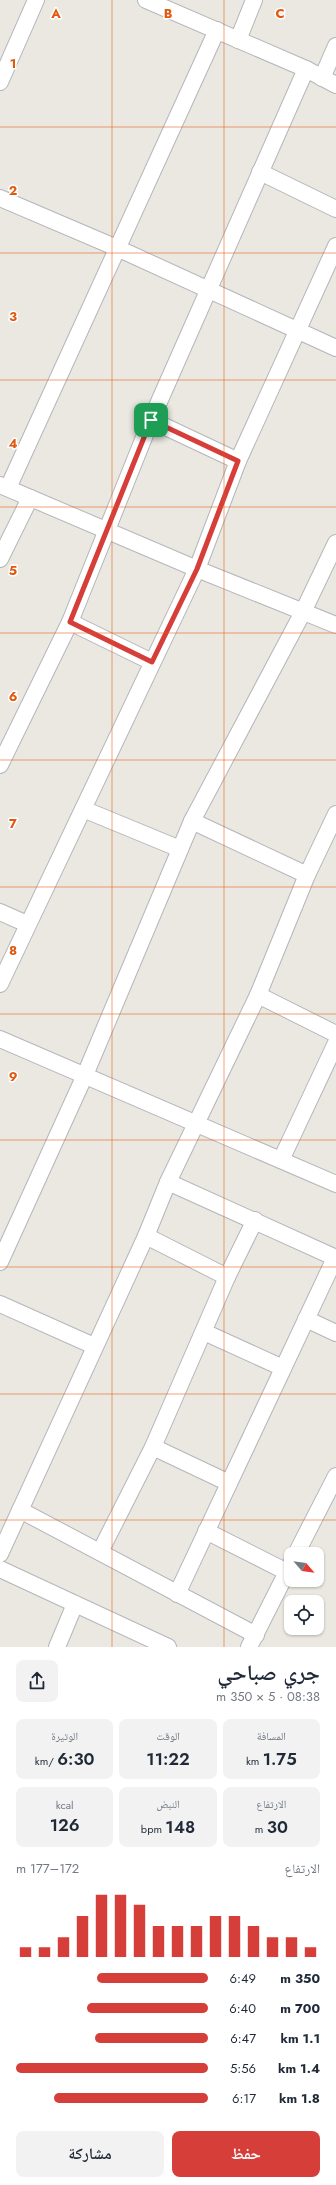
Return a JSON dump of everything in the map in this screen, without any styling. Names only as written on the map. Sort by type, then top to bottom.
[{"type":"street","points":[[0,82],[36,0]]},
{"type":"street","points":[[238,40],[254,0]]},
{"type":"street","points":[[151,1],[306,69],[336,85]]},
{"type":"street","points":[[217,30],[4,486],[197,569],[336,625]]},
{"type":"street","points":[[322,78],[336,46]]},
{"type":"street","points":[[0,765],[5,739],[70,622],[151,420],[306,69]]},
{"type":"street","points":[[260,172],[336,209]]},
{"type":"street","points":[[0,198],[116,248],[336,348]]},
{"type":"street","points":[[0,984],[27,924],[197,569],[238,461],[336,246]]},
{"type":"street","points":[[151,420],[238,461]]},
{"type":"street","points":[[0,559],[30,498]]},
{"type":"street","points":[[0,1262],[85,1075],[192,821],[303,612],[336,543]]},
{"type":"street","points":[[70,622],[152,662]]},
{"type":"street","points":[[83,809],[180,849]]},
{"type":"street","points":[[0,1554],[94,1346],[146,1236],[168,1182],[258,995],[307,875],[336,814]]},
{"type":"street","points":[[192,821],[307,875]]},
{"type":"street","points":[[0,912],[27,924]]},
{"type":"street","points":[[258,995],[336,1034]]},
{"type":"street","points":[[0,1039],[336,1184]]},
{"type":"street","points":[[282,1160],[336,1043]]},
{"type":"street","points":[[168,1182],[255,1220],[336,1258],[177,1594]]},
{"type":"street","points":[[100,1552],[153,1447],[227,1277],[255,1220]]},
{"type":"street","points":[[146,1236],[227,1277]]},
{"type":"street","points":[[0,1304],[94,1346]]},
{"type":"street","points":[[306,1319],[336,1333]]},
{"type":"street","points":[[204,1332],[283,1368]]},
{"type":"street","points":[[153,1447],[229,1484]]},
{"type":"street","points":[[300,1547],[336,1476]]},
{"type":"street","points":[[20,1510],[177,1594],[253,1641],[284,1578]]},
{"type":"street","points":[[206,1531],[284,1566]]},
{"type":"street","points":[[0,1569],[162,1646]]},
{"type":"street","points":[[58,1647],[75,1604]]},
{"type":"route","points":[[151,420],[238,461],[197,569],[152,662],[70,622],[151,420]]}]
